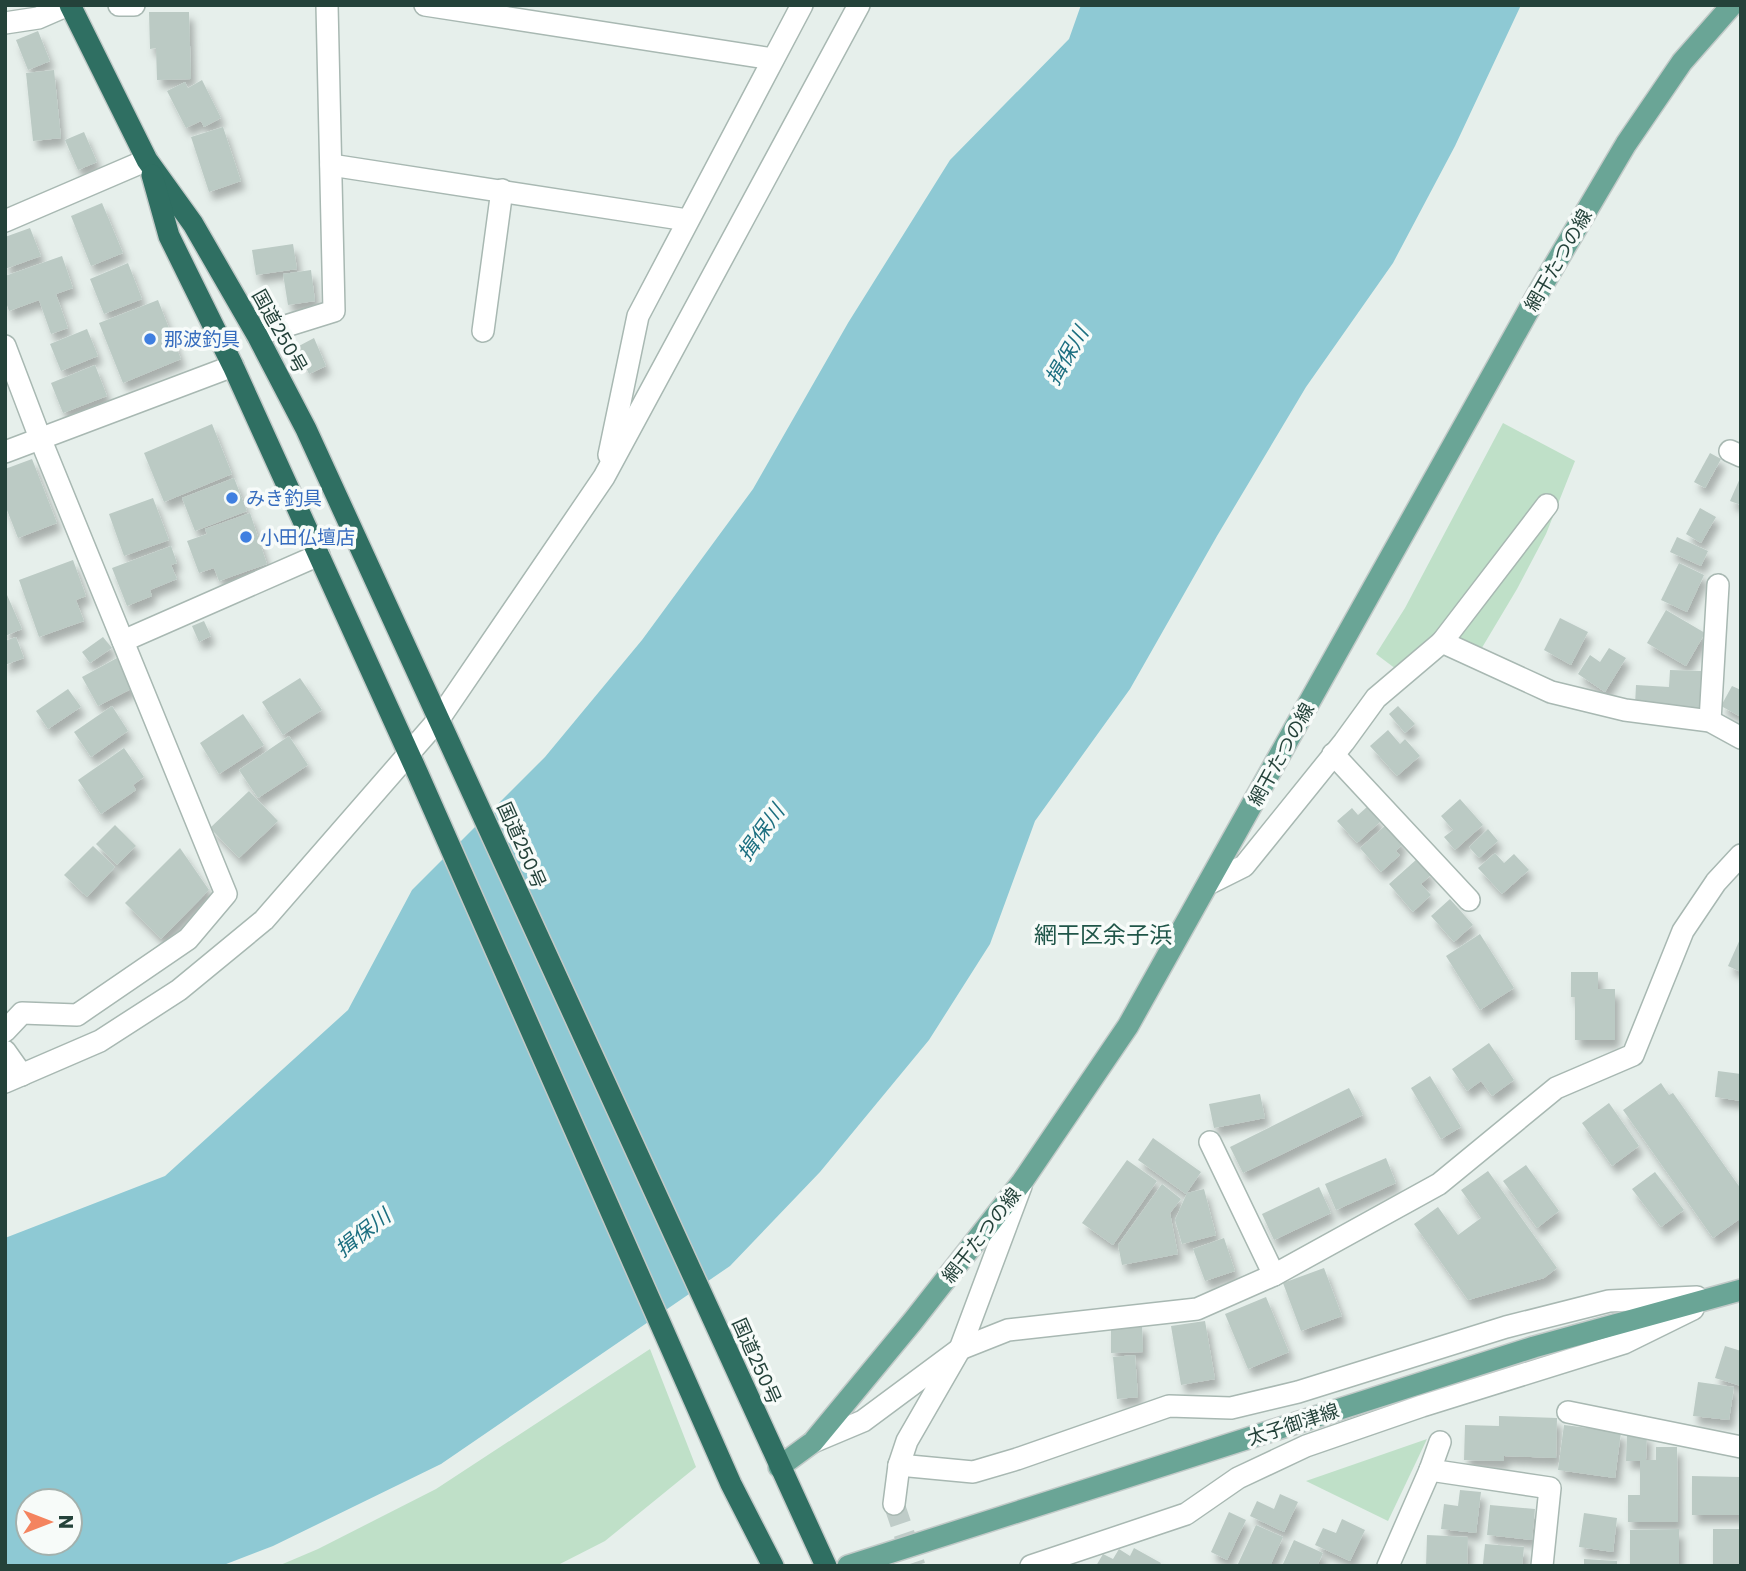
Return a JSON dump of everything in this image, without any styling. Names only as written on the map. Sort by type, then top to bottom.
[{"type":"highway","name":"国道250号","points":[[69,5],[147,160],[194,224],[306,429],[826,1566]]},
{"type":"highway","name":"国道250号","points":[[147,160],[169,236],[233,366],[319,555],[731,1484],[773,1566]]},
{"type":"main road","name":"網干たつの線","points":[[779,1467],[813,1442],[913,1321],[1023,1182],[1128,1026],[1541,288],[1626,144],[1682,62],[1732,5]]},
{"type":"main road","name":"太子御津線","points":[[848,1566],[1534,1346],[1741,1290]]},
{"type":"street","points":[[5,23],[38,18],[69,5]]},
{"type":"street","points":[[119,5],[134,5]]},
{"type":"street","points":[[257,335],[334,311],[327,5]]},
{"type":"street","points":[[425,5],[529,13],[773,59]]},
{"type":"street","points":[[604,477],[638,316],[802,5]]},
{"type":"street","points":[[5,1051],[14,1079],[100,1041],[179,990],[264,920],[439,719],[604,477],[859,5]]},
{"type":"street","points":[[5,221],[147,160]]},
{"type":"street","points":[[331,165],[687,220]]},
{"type":"street","points":[[483,331],[502,190]]},
{"type":"street","points":[[5,346],[226,894],[188,939],[77,1015],[22,1013],[5,1031]]},
{"type":"street","points":[[5,452],[233,366]]},
{"type":"street","points":[[1208,884],[1244,866],[1376,698],[1442,642],[1547,505]]},
{"type":"street","points":[[123,641],[319,555]]},
{"type":"street","points":[[1710,721],[1718,585]]},
{"type":"street","points":[[1442,642],[1551,692],[1625,710],[1710,721],[1741,738]]},
{"type":"street","points":[[1333,754],[1469,900]]},
{"type":"street","points":[[813,1442],[863,1421],[960,1349],[1008,1330],[1197,1309],[1274,1275],[1439,1184],[1556,1088],[1633,1055],[1683,931],[1716,882],[1741,855]]},
{"type":"street","points":[[1210,1142],[1274,1275]]},
{"type":"street","points":[[894,1504],[899,1465],[907,1441],[960,1349],[1023,1182]]},
{"type":"street","points":[[899,1465],[973,1472],[1169,1406],[1231,1408],[1284,1396],[1506,1327],[1609,1301],[1717,1297]]},
{"type":"street","points":[[1031,1566],[1186,1514],[1238,1478],[1306,1446],[1422,1406],[1625,1343],[1717,1297]]},
{"type":"street","points":[[1568,1412],[1741,1447]]},
{"type":"street","points":[[1388,1566],[1440,1442]]},
{"type":"street","points":[[1430,1471],[1550,1488],[1542,1566]]},
{"type":"green space","points":[[1503,423],[1575,461],[1546,534],[1480,651],[1442,629],[1396,669],[1376,654],[1405,608]]},
{"type":"green space","points":[[650,1349],[696,1467],[605,1541],[556,1566],[278,1566],[318,1549],[436,1489]]},
{"type":"green space","points":[[1427,1439],[1388,1521],[1306,1481]]},
{"type":"water","name":"揖保川","points":[[1081,5],[1521,5],[1455,146],[1393,263],[1306,387],[1130,689],[1035,821],[990,944],[929,1040],[820,1172],[730,1266],[441,1464],[273,1546],[221,1566],[5,1566],[5,1238],[165,1176],[348,1010],[412,890],[545,757],[642,640],[753,489],[848,323],[950,160],[1069,39]]},
{"type":"building","points":[[149,12],[189,12],[191,79],[157,80],[156,48],[150,49]]},
{"type":"building","points":[[38,31],[50,61],[28,70],[16,40]]},
{"type":"building","points":[[54,70],[61,138],[33,141],[26,73]]},
{"type":"building","points":[[202,80],[221,118],[204,127],[201,121],[186,128],[167,91],[185,82],[188,88]]},
{"type":"building","points":[[223,127],[241,181],[209,192],[191,137]]},
{"type":"building","points":[[84,132],[97,162],[78,170],[65,140]]},
{"type":"building","points":[[102,203],[123,253],[91,266],[71,216]]},
{"type":"building","points":[[30,228],[41,256],[5,269],[5,237]]},
{"type":"building","points":[[293,244],[297,269],[256,275],[252,250]]},
{"type":"building","points":[[62,256],[73,288],[56,294],[68,328],[51,334],[39,300],[9,311],[5,299],[5,276]]},
{"type":"building","points":[[128,263],[142,299],[104,314],[90,279]]},
{"type":"building","points":[[311,270],[315,301],[288,305],[283,274]]},
{"type":"building","points":[[158,300],[181,359],[123,383],[99,323]]},
{"type":"building","points":[[87,329],[98,356],[61,371],[50,344]]},
{"type":"building","points":[[314,338],[326,366],[309,374],[297,347]]},
{"type":"building","points":[[95,365],[107,396],[63,413],[51,383]]},
{"type":"building","points":[[212,424],[232,474],[164,502],[144,453]]},
{"type":"building","points":[[1710,453],[1721,459],[1705,488],[1694,482]]},
{"type":"building","points":[[32,459],[57,523],[18,538],[5,505],[5,469]]},
{"type":"building","points":[[1741,476],[1741,505],[1730,501]]},
{"type":"building","points":[[234,478],[247,511],[195,531],[182,498]]},
{"type":"building","points":[[153,498],[169,540],[124,556],[109,514]]},
{"type":"building","points":[[1700,508],[1716,517],[1701,543],[1686,534]]},
{"type":"building","points":[[250,513],[267,564],[219,581],[214,568],[199,573],[187,541],[207,534],[205,529]]},
{"type":"building","points":[[1677,537],[1708,551],[1701,566],[1670,552]]},
{"type":"building","points":[[171,546],[177,563],[171,565],[177,579],[150,590],[152,596],[127,606],[112,568]]},
{"type":"building","points":[[73,560],[86,596],[76,600],[84,621],[39,637],[19,580]]},
{"type":"building","points":[[1679,563],[1704,575],[1687,612],[1661,600]]},
{"type":"building","points":[[5,595],[22,629],[5,636]]},
{"type":"building","points":[[1666,610],[1705,633],[1686,666],[1647,643]]},
{"type":"building","points":[[1560,618],[1588,632],[1571,665],[1544,650]]},
{"type":"building","points":[[204,621],[211,636],[199,642],[192,626]]},
{"type":"building","points":[[16,637],[24,658],[5,665],[5,641]]},
{"type":"building","points":[[103,637],[112,648],[90,663],[82,652]]},
{"type":"building","points":[[1609,648],[1626,658],[1605,692],[1578,674],[1590,655],[1600,662]]},
{"type":"building","points":[[117,658],[133,688],[98,706],[82,677]]},
{"type":"building","points":[[1670,670],[1702,671],[1701,708],[1635,705],[1636,685],[1669,687]]},
{"type":"building","points":[[300,678],[322,710],[283,735],[262,702]]},
{"type":"building","points":[[1732,686],[1741,690],[1741,717],[1721,706]]},
{"type":"building","points":[[68,689],[81,707],[48,729],[36,711]]},
{"type":"building","points":[[112,706],[128,731],[91,757],[74,732]]},
{"type":"building","points":[[1398,706],[1415,724],[1405,733],[1389,714]]},
{"type":"building","points":[[243,714],[264,745],[219,774],[200,743]]},
{"type":"building","points":[[1388,730],[1400,744],[1405,739],[1420,756],[1397,776],[1370,746]]},
{"type":"building","points":[[289,736],[308,765],[258,798],[239,770]]},
{"type":"building","points":[[124,748],[144,777],[133,785],[136,790],[101,814],[78,780]]},
{"type":"building","points":[[249,791],[278,821],[239,858],[210,828]]},
{"type":"building","points":[[1460,799],[1483,825],[1455,850],[1444,837],[1453,830],[1441,816]]},
{"type":"building","points":[[1367,807],[1380,822],[1357,843],[1337,821],[1352,808],[1358,815]]},
{"type":"building","points":[[115,825],[136,846],[117,865],[96,844]]},
{"type":"building","points":[[1386,825],[1403,844],[1396,851],[1400,855],[1381,872],[1360,848]]},
{"type":"building","points":[[1488,829],[1498,841],[1479,858],[1469,847]]},
{"type":"building","points":[[93,846],[115,867],[87,897],[64,875]]},
{"type":"building","points":[[180,848],[209,890],[161,939],[125,903]]},
{"type":"building","points":[[1495,853],[1504,863],[1514,854],[1529,870],[1502,894],[1478,868]]},
{"type":"building","points":[[1417,859],[1431,875],[1421,884],[1431,895],[1413,912],[1389,884]]},
{"type":"building","points":[[1450,899],[1473,925],[1454,942],[1431,916]]},
{"type":"building","points":[[1480,934],[1514,988],[1480,1010],[1446,956]]},
{"type":"building","points":[[1741,937],[1741,972],[1728,966]]},
{"type":"building","points":[[1571,972],[1598,972],[1598,989],[1615,989],[1615,1040],[1575,1040],[1575,997],[1571,997]]},
{"type":"building","points":[[1489,1043],[1514,1080],[1492,1096],[1481,1081],[1467,1091],[1452,1069]]},
{"type":"building","points":[[1718,1071],[1741,1074],[1741,1101],[1715,1097]]},
{"type":"building","points":[[1430,1076],[1461,1127],[1441,1139],[1411,1088]]},
{"type":"building","points":[[1661,1083],[1669,1095],[1673,1093],[1741,1189],[1741,1218],[1713,1238],[1623,1110]]},
{"type":"building","points":[[1349,1088],[1363,1115],[1243,1173],[1230,1147]]},
{"type":"building","points":[[1260,1094],[1265,1118],[1214,1128],[1209,1104]]},
{"type":"building","points":[[1609,1103],[1639,1146],[1612,1166],[1582,1123]]},
{"type":"building","points":[[1153,1138],[1201,1172],[1186,1194],[1138,1160]]},
{"type":"building","points":[[1386,1158],[1396,1183],[1336,1210],[1325,1184]]},
{"type":"building","points":[[1127,1160],[1157,1181],[1113,1245],[1082,1223]]},
{"type":"building","points":[[1526,1165],[1559,1211],[1537,1228],[1503,1181]]},
{"type":"building","points":[[1488,1171],[1557,1268],[1544,1278],[1468,1300],[1414,1224],[1438,1207],[1458,1235],[1481,1218],[1461,1190]]},
{"type":"building","points":[[1655,1172],[1684,1210],[1661,1227],[1632,1189]]},
{"type":"building","points":[[1162,1184],[1181,1199],[1170,1213],[1178,1254],[1122,1265],[1118,1245]]},
{"type":"building","points":[[1319,1187],[1331,1213],[1274,1240],[1262,1214]]},
{"type":"building","points":[[1204,1189],[1216,1235],[1182,1244],[1175,1220],[1187,1193]]},
{"type":"building","points":[[1224,1238],[1235,1271],[1205,1281],[1193,1249]]},
{"type":"building","points":[[1324,1268],[1342,1316],[1301,1331],[1283,1283]]},
{"type":"building","points":[[1266,1297],[1289,1352],[1248,1369],[1225,1314]]},
{"type":"building","points":[[1205,1321],[1215,1379],[1181,1385],[1171,1326]]},
{"type":"building","points":[[1142,1324],[1143,1352],[1111,1353],[1111,1325]]},
{"type":"building","points":[[1725,1346],[1741,1351],[1741,1386],[1715,1378]]},
{"type":"building","points":[[1135,1355],[1138,1397],[1117,1399],[1113,1357]]},
{"type":"building","points":[[1698,1382],[1734,1387],[1729,1420],[1693,1416]]},
{"type":"building","points":[[1499,1416],[1557,1418],[1556,1458],[1504,1456],[1504,1461],[1464,1460],[1465,1425],[1499,1426]]},
{"type":"building","points":[[1564,1425],[1621,1432],[1615,1478],[1558,1470]]},
{"type":"building","points":[[1627,1433],[1647,1434],[1646,1460],[1656,1460],[1656,1447],[1677,1447],[1678,1522],[1628,1522],[1628,1495],[1640,1495],[1640,1461],[1626,1461]]},
{"type":"building","points":[[1692,1476],[1741,1477],[1741,1515],[1692,1515]]},
{"type":"building","points":[[1460,1490],[1481,1492],[1476,1533],[1441,1529],[1444,1504],[1458,1506]]},
{"type":"building","points":[[1280,1494],[1298,1502],[1284,1532],[1250,1516],[1257,1501],[1274,1509]]},
{"type":"building","points":[[1490,1505],[1535,1509],[1532,1540],[1487,1535]]},
{"type":"building","points":[[1229,1512],[1246,1520],[1227,1560],[1211,1552]]},
{"type":"building","points":[[1584,1513],[1617,1518],[1613,1552],[1579,1547]]},
{"type":"building","points":[[1342,1519],[1365,1530],[1350,1561],[1315,1545],[1323,1528],[1336,1533]]},
{"type":"building","points":[[1256,1525],[1283,1537],[1270,1566],[1237,1566]]},
{"type":"building","points":[[1679,1529],[1679,1566],[1630,1566],[1630,1530]]},
{"type":"building","points":[[1713,1529],[1741,1529],[1741,1566],[1713,1566]]},
{"type":"building","points":[[1427,1535],[1468,1537],[1467,1566],[1426,1566]]},
{"type":"building","points":[[1294,1540],[1323,1553],[1317,1566],[1282,1566]]},
{"type":"building","points":[[1485,1544],[1524,1547],[1522,1566],[1483,1564]]},
{"type":"building","points":[[1134,1548],[1161,1563],[1159,1566],[1096,1566],[1103,1554],[1113,1559],[1119,1549],[1130,1556]]},
{"type":"building","points":[[1584,1559],[1617,1561],[1617,1566],[1584,1566]]},
{"type":"tunnel","points":[[894,1504],[915,1566]]},
{"type":"place","name":"那波釣具","points":[[150,339]]},
{"type":"place","name":"みき釣具","points":[[232,498]]},
{"type":"place","name":"小田仏壇店","points":[[246,537]]},
{"type":"district","name":"網干区余子浜","points":[[1103,935]]}]
